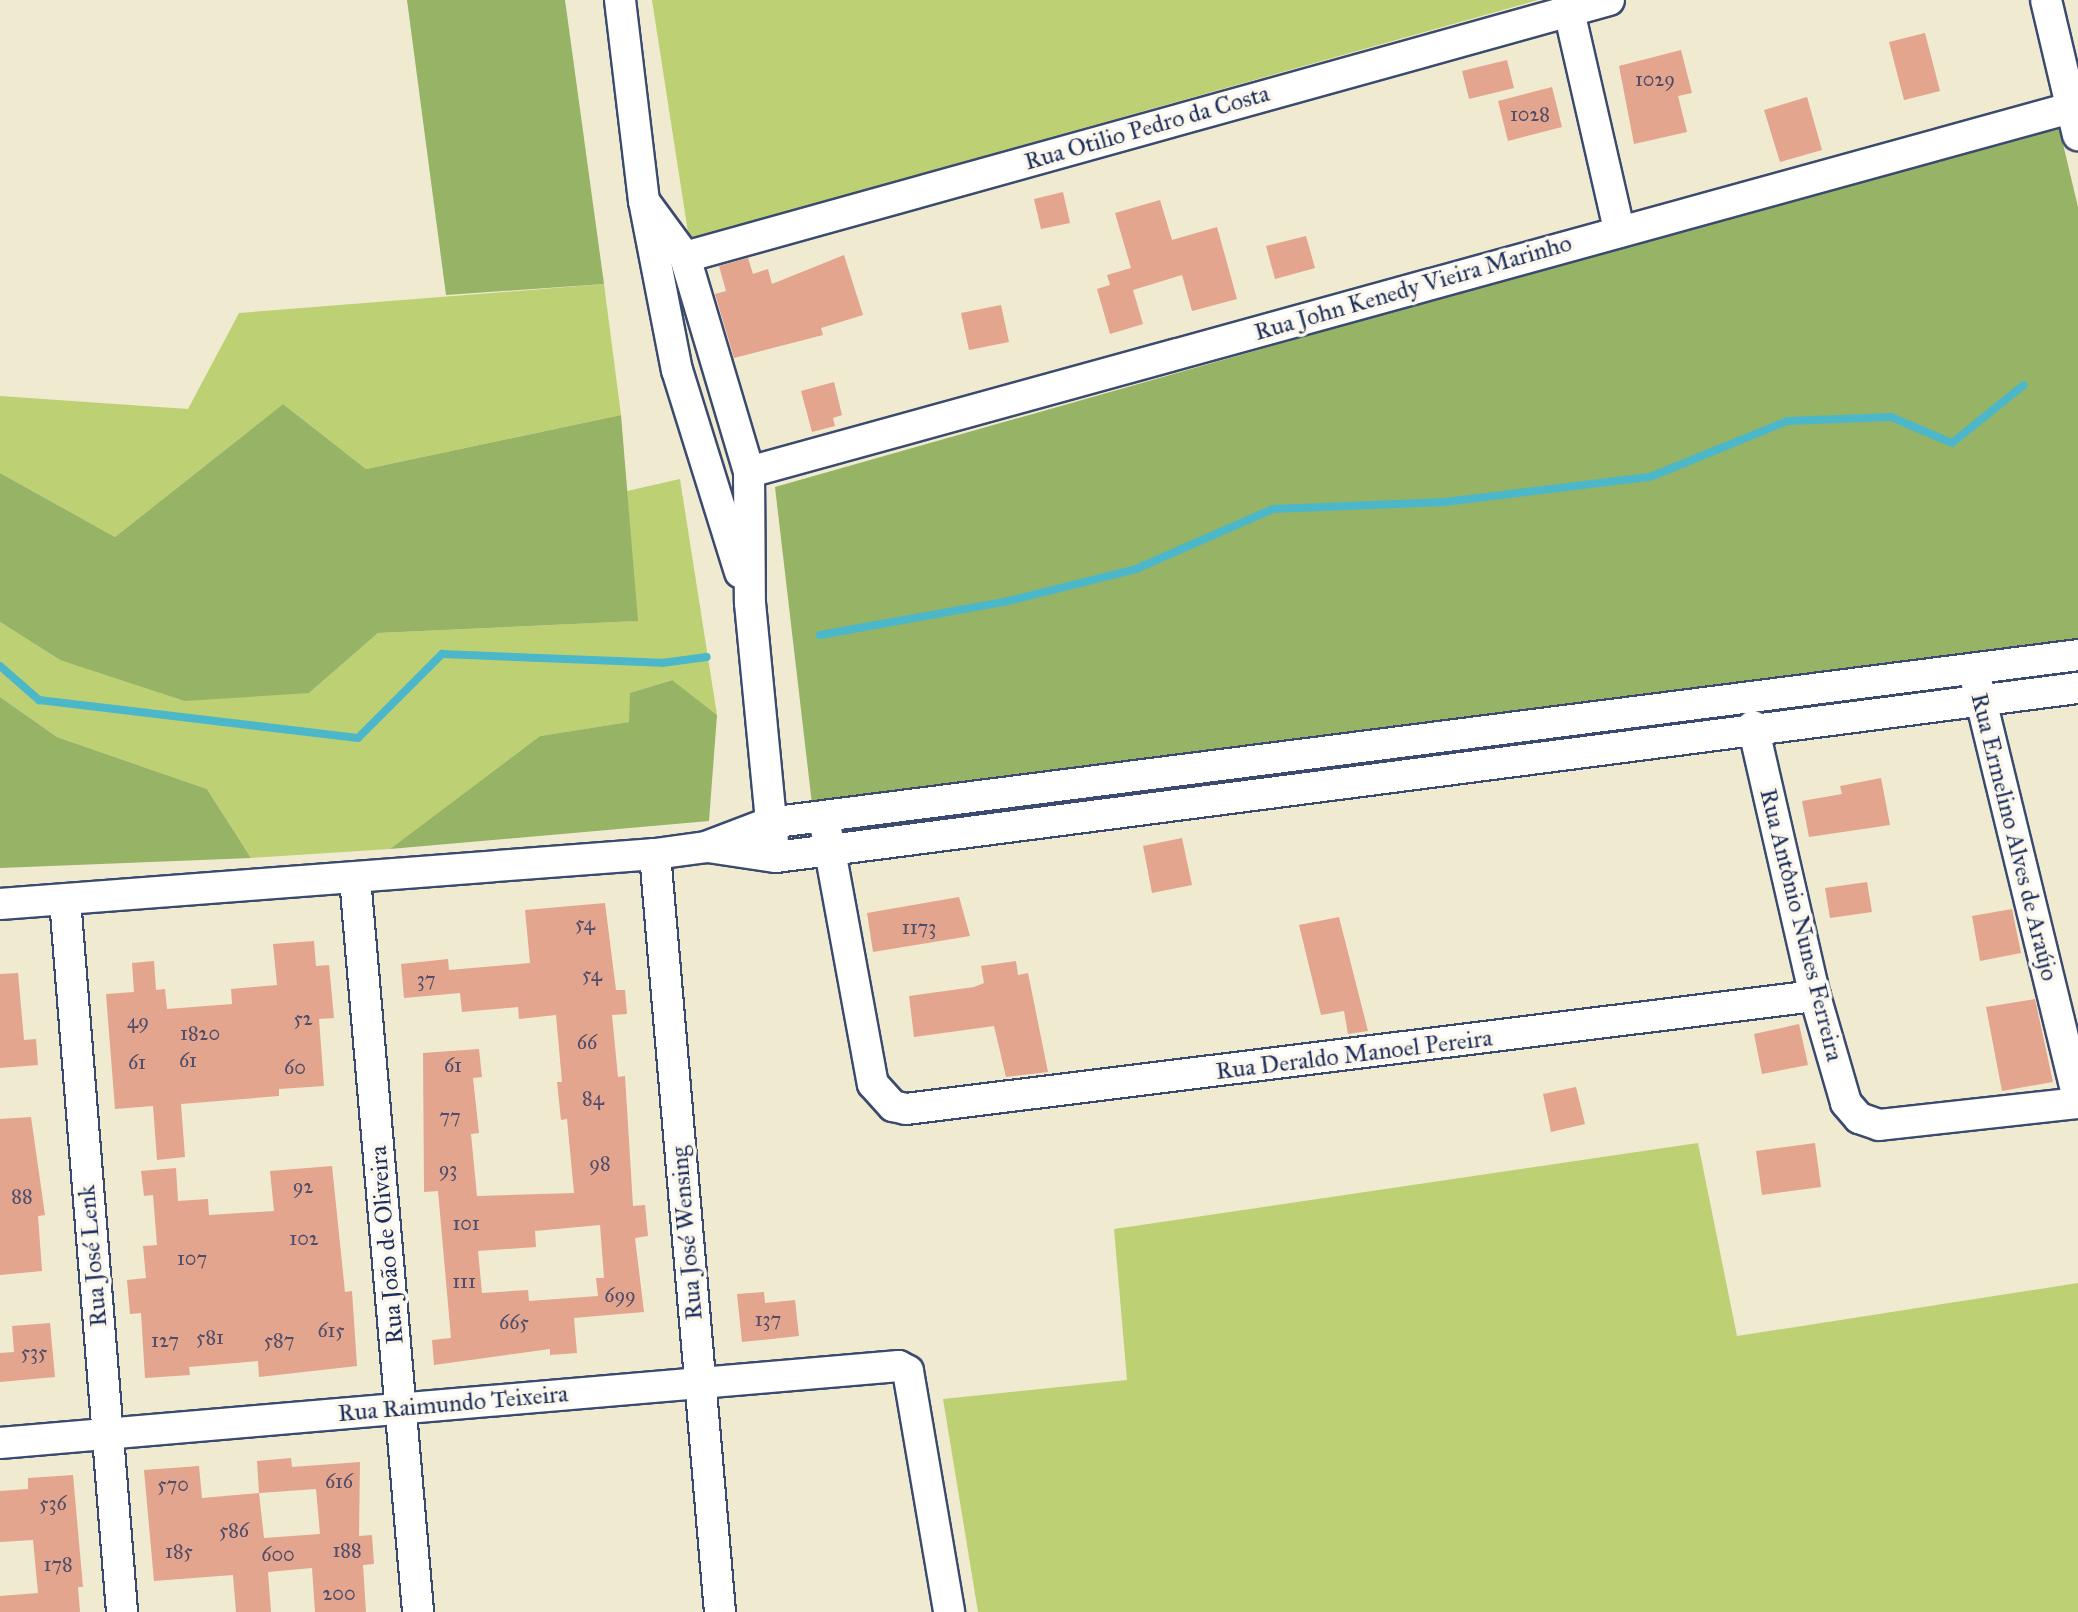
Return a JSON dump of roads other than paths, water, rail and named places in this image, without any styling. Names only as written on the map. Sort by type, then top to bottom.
[{"type":"street","points":[[620,0],[644,201],[677,370],[750,603]]},
{"type":"street","name":"Rua Otilio Pedro da Costa","points":[[685,257],[1609,0]]},
{"type":"street","points":[[2046,0],[2076,116]]},
{"type":"street","points":[[1569,11],[1619,230]]},
{"type":"street","name":"Rua John Kenedy Vieira Marinho","points":[[749,472],[1619,230],[2076,116]]},
{"type":"street","points":[[644,201],[685,257],[749,472],[750,603],[769,823],[776,857]]},
{"type":"street","points":[[0,904],[655,854],[706,847],[769,823],[2078,655]]},
{"type":"street","name":"Rua Ermelino Alves de Araújo","points":[[1974,669],[2078,1100]]},
{"type":"street","points":[[706,847],[776,857],[1753,726],[2078,688]]},
{"type":"street","name":"Rua Antônio Nunes Ferreira","points":[[1753,726],[1815,996],[1846,1103],[1859,1118],[1879,1125],[2078,1100]]},
{"type":"street","points":[[824,816],[829,850]]},
{"type":"street","name":"Rua Deraldo Manoel Pereira","points":[[829,850],[870,1071],[881,1096],[893,1106],[921,1110],[1815,996]]},
{"type":"street","name":"Rua José Wensing","points":[[655,854],[720,1612]]},
{"type":"street","name":"Rua João de Oliveira","points":[[355,878],[418,1612]]},
{"type":"street","name":"Rua José Lenk","points":[[65,900],[122,1612]]},
{"type":"street","name":"Rua Raimundo Teixeira","points":[[0,1443],[905,1367],[949,1612]]},
{"type":"waterway","points":[[820,635],[1004,602],[1136,569],[1273,509],[1445,502],[1650,477],[1787,421],[1891,417],[1952,443],[2024,385]]},
{"type":"waterway","points":[[0,666],[39,700],[358,738],[442,654],[662,663],[707,657]]}]
